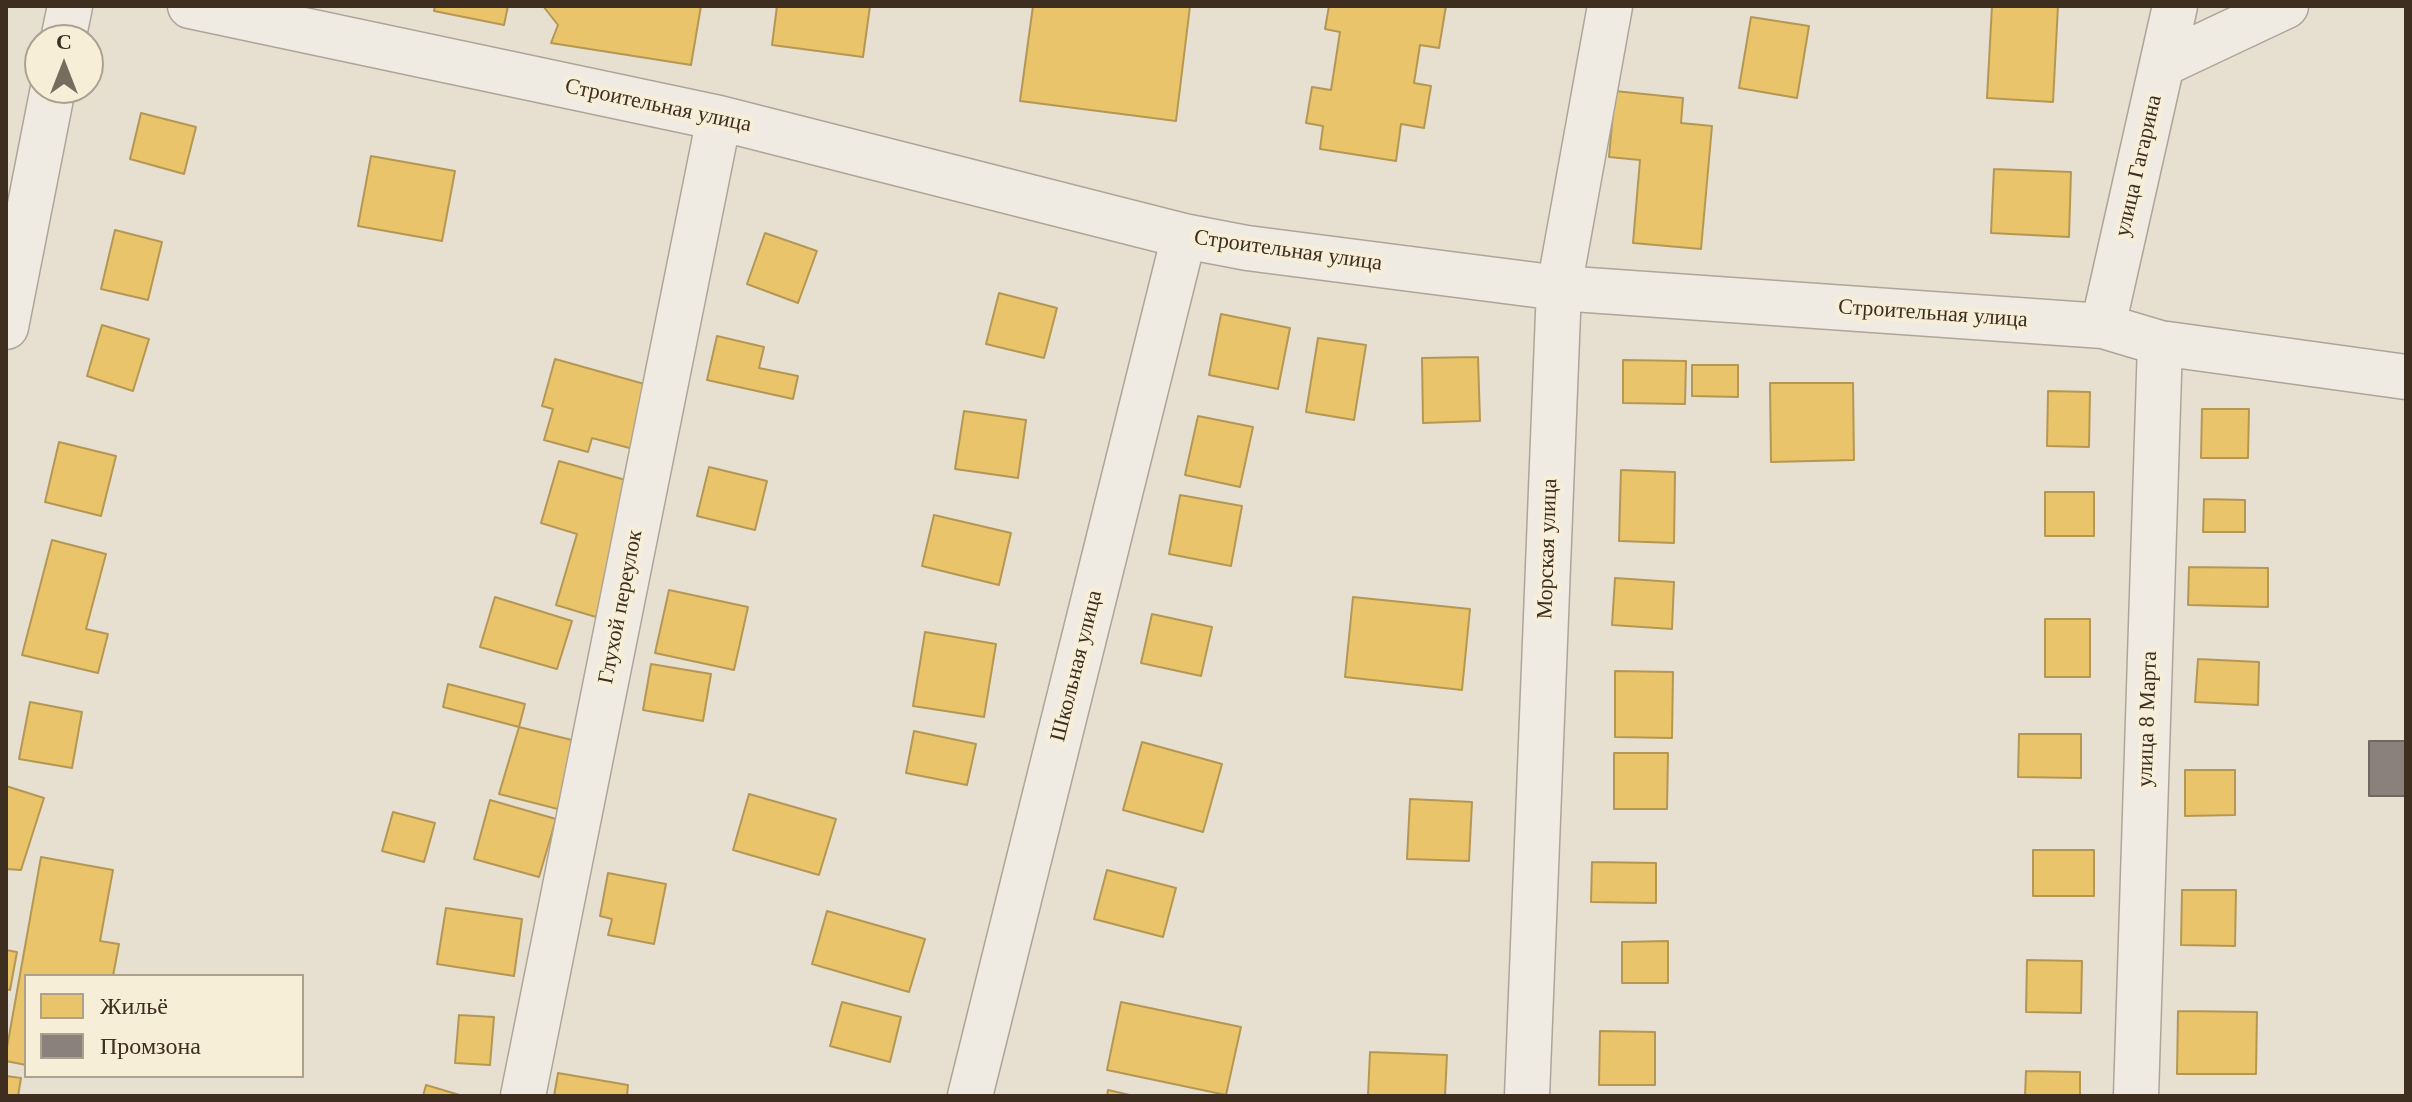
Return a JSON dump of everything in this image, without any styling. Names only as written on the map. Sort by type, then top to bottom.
[{"type":"street","name":"Строительная улица","points":[[190,6],[719,118],[1184,236],[1247,248],[1559,288],[2103,326],[2160,343],[2406,377]]},
{"type":"street","name":"Морская улица","points":[[1527,1096],[1559,288],[1610,6]]},
{"type":"street","name":"улица Гагарина","points":[[2103,326],[2175,6]]},
{"type":"street","points":[[2163,64],[2286,6]]},
{"type":"street","points":[[6,327],[50,104]]},
{"type":"street","name":"Глухой переулок","points":[[523,1096],[719,118]]},
{"type":"street","name":"Школьная улица","points":[[970,1096],[1184,236]]},
{"type":"street","name":"улица 8 Марта","points":[[2136,1096],[2160,343]]},
{"type":"building: Жильё","points":[[435,6],[508,6],[504,25],[434,11]]},
{"type":"building: Жильё","points":[[543,6],[701,6],[691,65],[551,43],[558,25]]},
{"type":"building: Жильё","points":[[777,6],[870,6],[863,57],[772,45]]},
{"type":"building: Жильё","points":[[1033,6],[1190,6],[1176,121],[1020,101]]},
{"type":"building: Жильё","points":[[1329,6],[1446,6],[1439,48],[1420,45],[1414,83],[1431,86],[1424,128],[1401,124],[1396,161],[1320,149],[1323,126],[1306,123],[1312,87],[1331,90],[1340,32],[1325,29]]},
{"type":"building: Жильё","points":[[1992,6],[2058,6],[2053,102],[1987,98]]},
{"type":"building: Жильё","points":[[1751,17],[1809,26],[1797,98],[1739,88]]},
{"type":"building: Жильё","points":[[1615,91],[1683,98],[1681,123],[1712,126],[1701,249],[1633,243],[1640,160],[1609,157]]},
{"type":"building: Жильё","points":[[141,113],[196,127],[184,174],[130,159]]},
{"type":"building: Жильё","points":[[371,156],[455,171],[442,241],[358,226]]},
{"type":"building: Жильё","points":[[1994,169],[2071,172],[2069,237],[1991,233]]},
{"type":"building: Жильё","points":[[115,230],[162,242],[148,300],[101,289]]},
{"type":"building: Жильё","points":[[765,233],[817,251],[798,303],[747,284]]},
{"type":"building: Жильё","points":[[999,293],[1057,308],[1044,358],[986,344]]},
{"type":"building: Жильё","points":[[1221,314],[1290,328],[1278,389],[1209,375]]},
{"type":"building: Жильё","points":[[102,325],[149,339],[133,391],[87,376]]},
{"type":"building: Жильё","points":[[717,336],[764,347],[759,368],[798,376],[793,399],[707,380]]},
{"type":"building: Жильё","points":[[1318,338],[1366,345],[1354,420],[1306,412]]},
{"type":"building: Жильё","points":[[1478,357],[1480,421],[1423,423],[1422,358]]},
{"type":"building: Жильё","points":[[555,359],[655,387],[637,450],[592,438],[588,452],[544,440],[553,409],[542,406]]},
{"type":"building: Жильё","points":[[1623,360],[1686,361],[1685,404],[1623,403]]},
{"type":"building: Жильё","points":[[1692,365],[1738,365],[1738,397],[1692,396]]},
{"type":"building: Жильё","points":[[1770,383],[1853,383],[1854,460],[1771,462]]},
{"type":"building: Жильё","points":[[2048,391],[2090,392],[2089,447],[2047,446]]},
{"type":"building: Жильё","points":[[2202,409],[2249,409],[2248,458],[2201,458]]},
{"type":"building: Жильё","points":[[964,411],[1026,420],[1018,478],[955,469]]},
{"type":"building: Жильё","points":[[1198,416],[1253,427],[1240,487],[1185,475]]},
{"type":"building: Жильё","points":[[59,442],[116,456],[101,516],[45,502]]},
{"type":"building: Жильё","points":[[559,461],[636,483],[596,617],[556,605],[577,534],[541,523]]},
{"type":"building: Жильё","points":[[709,467],[767,481],[755,530],[697,516]]},
{"type":"building: Жильё","points":[[1621,470],[1675,472],[1674,543],[1619,541]]},
{"type":"building: Жильё","points":[[2045,492],[2094,492],[2094,536],[2045,536]]},
{"type":"building: Жильё","points":[[1180,495],[1242,506],[1231,566],[1169,554]]},
{"type":"building: Жильё","points":[[2204,499],[2245,500],[2245,532],[2203,532]]},
{"type":"building: Жильё","points":[[934,515],[1011,533],[999,585],[922,566]]},
{"type":"building: Жильё","points":[[52,540],[106,554],[86,629],[108,634],[98,673],[22,655]]},
{"type":"building: Жильё","points":[[2189,567],[2268,568],[2268,607],[2188,605]]},
{"type":"building: Жильё","points":[[1615,578],[1674,582],[1672,629],[1612,625]]},
{"type":"building: Жильё","points":[[669,590],[748,607],[734,670],[655,653]]},
{"type":"building: Жильё","points":[[495,597],[572,621],[557,669],[480,647]]},
{"type":"building: Жильё","points":[[1353,597],[1470,609],[1462,690],[1345,677]]},
{"type":"building: Жильё","points":[[1152,614],[1212,627],[1201,676],[1141,663]]},
{"type":"building: Жильё","points":[[2045,619],[2090,619],[2090,677],[2045,677]]},
{"type":"building: Жильё","points":[[925,632],[996,644],[984,717],[913,706]]},
{"type":"building: Жильё","points":[[2198,659],[2259,662],[2258,705],[2195,702]]},
{"type":"building: Жильё","points":[[651,664],[711,674],[703,721],[643,710]]},
{"type":"building: Жильё","points":[[1615,671],[1673,672],[1672,738],[1615,737]]},
{"type":"building: Жильё","points":[[448,684],[525,704],[519,727],[443,707]]},
{"type":"building: Жильё","points":[[30,702],[82,712],[72,768],[19,759]]},
{"type":"building: Жильё","points":[[519,727],[576,741],[558,809],[499,794]]},
{"type":"building: Жильё","points":[[914,731],[976,744],[967,785],[906,773]]},
{"type":"building: Жильё","points":[[2019,734],[2081,734],[2081,778],[2018,777]]},
{"type":"building: Жильё","points":[[1142,742],[1222,764],[1203,832],[1123,810]]},
{"type":"building: Жильё","points":[[1614,753],[1668,753],[1667,809],[1614,809]]},
{"type":"building: Жильё","points":[[2185,770],[2235,770],[2235,815],[2185,816]]},
{"type":"building: Жильё","points":[[6,786],[44,798],[21,870],[6,869]]},
{"type":"building: Жильё","points":[[749,794],[836,819],[819,875],[733,850]]},
{"type":"building: Жильё","points":[[1410,799],[1472,802],[1469,861],[1407,859]]},
{"type":"building: Жильё","points":[[490,800],[556,819],[539,877],[474,859]]},
{"type":"building: Жильё","points":[[393,812],[435,823],[424,862],[382,851]]},
{"type":"building: Жильё","points":[[2033,850],[2094,850],[2094,896],[2033,896]]},
{"type":"building: Жильё","points":[[41,857],[113,870],[100,941],[119,944],[113,974],[24,974],[24,1065],[6,1061]]},
{"type":"building: Жильё","points":[[1592,862],[1656,863],[1656,903],[1591,902]]},
{"type":"building: Жильё","points":[[1107,870],[1176,888],[1163,937],[1094,919]]},
{"type":"building: Жильё","points":[[608,873],[666,884],[654,944],[608,935],[612,919],[600,916]]},
{"type":"building: Жильё","points":[[2182,890],[2236,890],[2235,946],[2181,945]]},
{"type":"building: Жильё","points":[[446,908],[522,919],[514,976],[437,964]]},
{"type":"building: Жильё","points":[[827,911],[925,939],[909,992],[812,964]]},
{"type":"building: Жильё","points":[[1668,941],[1668,983],[1622,983],[1622,942]]},
{"type":"building: Жильё","points":[[6,950],[17,952],[10,990],[6,989]]},
{"type":"building: Жильё","points":[[2027,960],[2082,961],[2081,1013],[2026,1012]]},
{"type":"building: Жильё","points":[[842,1002],[901,1017],[890,1062],[830,1046]]},
{"type":"building: Жильё","points":[[1121,1002],[1241,1027],[1226,1095],[1107,1070]]},
{"type":"building: Жильё","points":[[2178,1011],[2257,1012],[2256,1074],[2177,1074]]},
{"type":"building: Жильё","points":[[459,1015],[494,1017],[490,1065],[455,1063]]},
{"type":"building: Жильё","points":[[1600,1031],[1655,1032],[1655,1085],[1599,1085]]},
{"type":"building: Жильё","points":[[1370,1052],[1447,1055],[1445,1096],[1368,1096]]},
{"type":"building: Жильё","points":[[2026,1071],[2080,1072],[2080,1096],[2025,1096]]},
{"type":"building: Жильё","points":[[558,1073],[628,1085],[627,1096],[554,1096]]},
{"type":"building: Жильё","points":[[6,1076],[21,1078],[18,1096],[6,1096]]},
{"type":"building: Жильё","points":[[426,1085],[463,1096],[423,1096]]},
{"type":"building: Жильё","points":[[1108,1090],[1134,1096],[1107,1096]]},
{"type":"building: Промзона","points":[[2369,741],[2406,741],[2406,796],[2369,796]]}]
